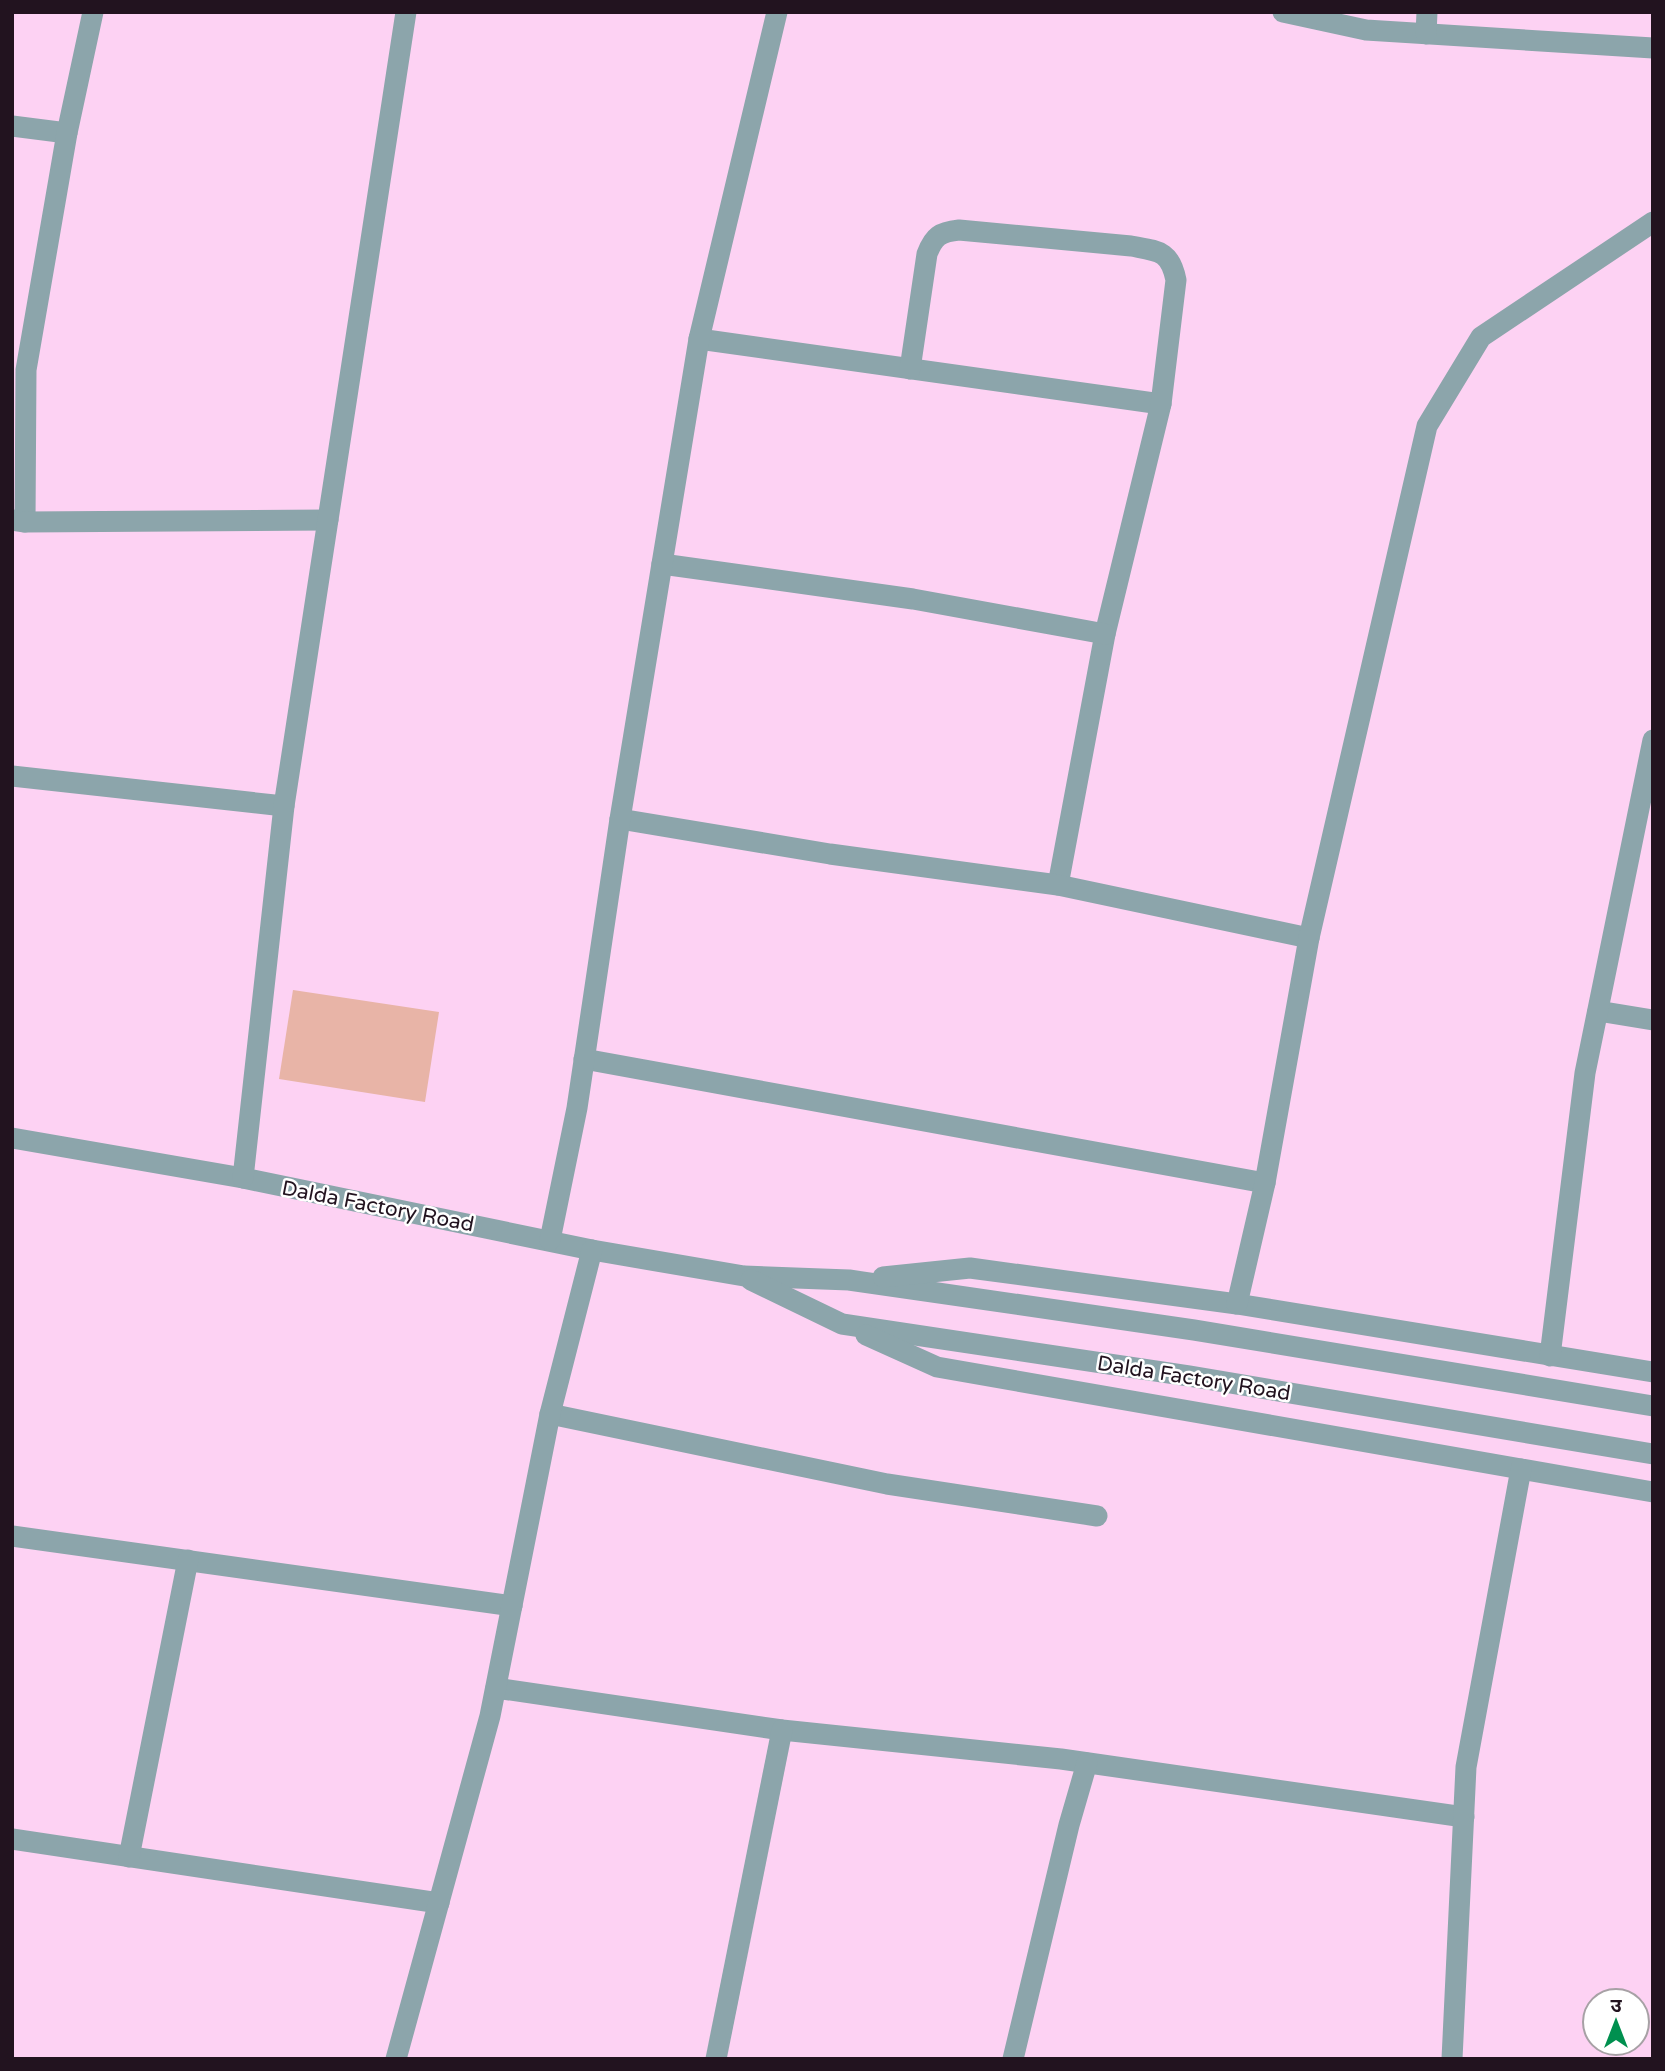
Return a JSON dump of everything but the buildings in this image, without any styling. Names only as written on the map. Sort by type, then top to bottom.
[{"type":"street","points":[[93,12],[22,333],[26,370],[18,521],[328,520]]},
{"type":"street","points":[[243,1178],[284,806],[406,12]]},
{"type":"street","points":[[550,1240],[584,1059],[620,819],[699,339],[777,12]]},
{"type":"street","points":[[1283,12],[1366,30],[1653,48]]},
{"type":"street","points":[[1426,34],[1427,12]]},
{"type":"street","points":[[12,125],[67,132]]},
{"type":"street","points":[[1237,1304],[1265,1183],[1309,938],[1427,426],[1481,337],[1653,222]]},
{"type":"street","points":[[910,369],[927,254],[937,235],[959,230],[1131,246],[1156,251],[1168,257],[1173,267],[1176,280],[1161,404],[1105,634],[1058,885]]},
{"type":"street","points":[[699,339],[1161,404]]},
{"type":"street","points":[[662,564],[913,599],[1105,634]]},
{"type":"street","points":[[1550,1356],[1585,1073],[1653,740]]},
{"type":"street","points":[[12,776],[284,806]]},
{"type":"street","points":[[620,819],[830,854],[1058,885],[1309,938]]},
{"type":"street","points":[[1598,1010],[1653,1020]]},
{"type":"street","points":[[584,1059],[1265,1183]]},
{"type":"street","name":"Dalda Factory Road","points":[[12,1138],[243,1178],[592,1250],[744,1276],[849,1280],[1194,1330],[1653,1406]]},
{"type":"street","points":[[396,2059],[491,1716],[550,1414],[592,1250]]},
{"type":"street","points":[[849,1280],[970,1268],[1237,1304],[1653,1372]]},
{"type":"street","name":"Dalda Factory Road","points":[[744,1276],[842,1324],[1189,1376],[1653,1454]]},
{"type":"street","points":[[842,1324],[937,1367],[1653,1492]]},
{"type":"street","points":[[550,1414],[887,1484],[1097,1516]]},
{"type":"street","points":[[1452,2059],[1466,1767],[1521,1469]]},
{"type":"street","points":[[12,1536],[512,1606]]},
{"type":"street","points":[[129,1857],[188,1560]]},
{"type":"street","points":[[496,1688],[782,1730],[1087,1763],[1464,1816]]},
{"type":"street","points":[[716,2059],[782,1730]]},
{"type":"street","points":[[1013,2059],[1069,1825],[1087,1763]]},
{"type":"street","points":[[12,1839],[439,1903]]}]
